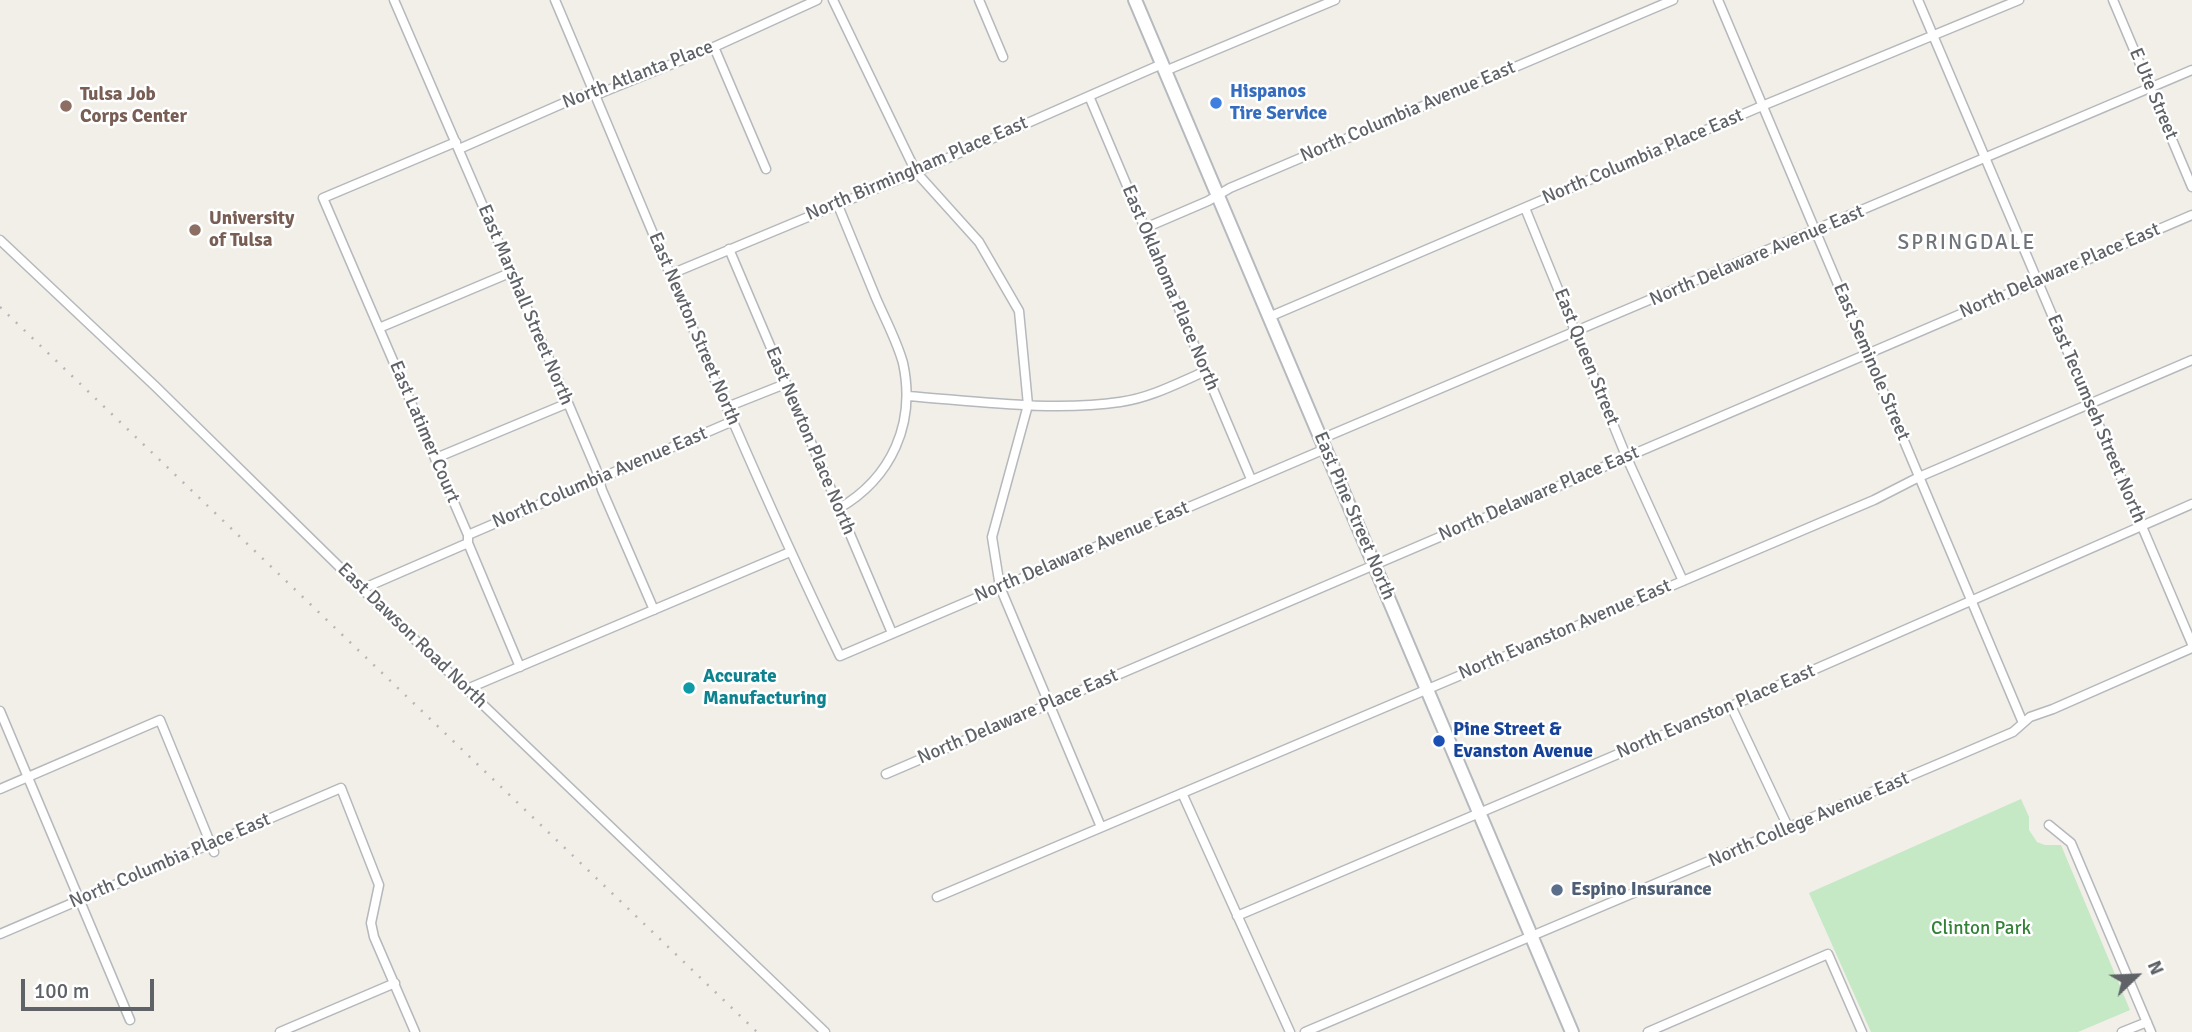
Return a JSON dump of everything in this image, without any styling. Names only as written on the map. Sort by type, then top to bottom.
[{"type":"main road","name":"East Pine Street North","points":[[1135,0],[1572,1032]]},
{"type":"street","name":"East Marshall Street North","points":[[394,0],[654,610]]},
{"type":"street","name":"East Newton Street North","points":[[555,0],[727,408],[790,552],[840,656]]},
{"type":"street","name":"North Atlanta Place","points":[[323,198],[582,95],[596,95],[714,47],[817,0]]},
{"type":"street","points":[[833,0],[916,172],[979,242],[1019,311],[1028,405],[992,537],[1000,587],[1101,827]]},
{"type":"street","points":[[979,0],[1003,57]]},
{"type":"street","name":"North Birmingham Place East","points":[[671,274],[916,172],[1089,96],[1335,0]]},
{"type":"street","name":"North Columbia Avenue East","points":[[1145,228],[1242,183],[1673,0]]},
{"type":"street","name":"East Seminole Street","points":[[1718,0],[2023,723]]},
{"type":"street","name":"East Tecumseh Street North","points":[[1918,0],[2192,646]]},
{"type":"street","name":"North Columbia Place East","points":[[1269,317],[1762,106],[2019,0]]},
{"type":"street","name":"E Ute Street","points":[[2113,0],[2192,187]]},
{"type":"street","points":[[714,47],[766,169]]},
{"type":"street","name":"North Delaware Avenue East","points":[[840,656],[1251,479],[1323,444],[1577,332],[2192,70]]},
{"type":"street","name":"East Oklahoma Place North","points":[[1089,96],[1251,479]]},
{"type":"street","name":"East Latimer Court","points":[[323,198],[436,458],[520,667]]},
{"type":"street","points":[[837,203],[902,359],[906,396],[903,427],[884,469],[857,498],[838,509]]},
{"type":"street","name":"East Queen Street","points":[[1525,208],[1626,456],[1683,581]]},
{"type":"street","name":"North Delaware Place East","points":[[886,774],[2192,215]]},
{"type":"street","name":"East Dawson Road North","points":[[0,240],[825,1032]]},
{"type":"street","name":"East Newton Place North","points":[[729,249],[892,633]]},
{"type":"street","points":[[379,328],[512,272]]},
{"type":"street","name":"North Evanston Avenue East","points":[[937,897],[1874,500],[1919,477],[2192,360]]},
{"type":"street","points":[[906,396],[1028,405],[1121,402],[1158,392],[1206,371]]},
{"type":"street","points":[[727,408],[785,384]]},
{"type":"street","points":[[436,458],[568,403]]},
{"type":"street","name":"North Columbia Avenue East","points":[[362,589],[598,478],[733,421]]},
{"type":"street","name":"North Evanston Place East","points":[[1237,916],[1731,706],[2192,504]]},
{"type":"street","points":[[467,689],[790,552]]},
{"type":"street","name":"North College Avenue East","points":[[1306,1032],[2002,737],[2013,732],[2030,717],[2192,646]]},
{"type":"street","points":[[1731,706],[1789,829]]},
{"type":"street","points":[[0,711],[130,1020]]},
{"type":"street","points":[[0,789],[160,720],[212,848]]},
{"type":"street","name":"North Columbia Place East","points":[[0,934],[212,848],[341,788],[379,885],[371,923],[374,937],[395,983]]},
{"type":"street","points":[[1182,793],[1290,1032]]},
{"type":"street","points":[[2049,825],[2071,843],[2151,1032]]},
{"type":"street","points":[[1648,1032],[1828,954],[1862,1032]]},
{"type":"street","points":[[279,1032],[395,983],[415,1032]]},
{"type":"street","points":[[2122,1032],[2147,1022]]},
{"type":"green space","name":"Clinton Park","points":[[2021,799],[2029,817],[2029,830],[2037,842],[2061,845],[2130,1010],[2078,1032],[1871,1032],[1809,893]]},
{"type":"railway","points":[[0,307],[757,1032]]},
{"type":"place","name":"Hispanos Tire Service","points":[[1216,103]]},
{"type":"place","name":"Tulsa Job Corps Center","points":[[66,106]]},
{"type":"place","name":"University of Tulsa","points":[[195,230]]},
{"type":"place","name":"Accurate Manufacturing","points":[[689,688]]},
{"type":"place","name":"Pine Street & Evanston Avenue","points":[[1439,741]]},
{"type":"place","name":"Espino Insurance","points":[[1557,890]]},
{"type":"district","name":"SPRINGDALE","points":[[1967,243]]}]
